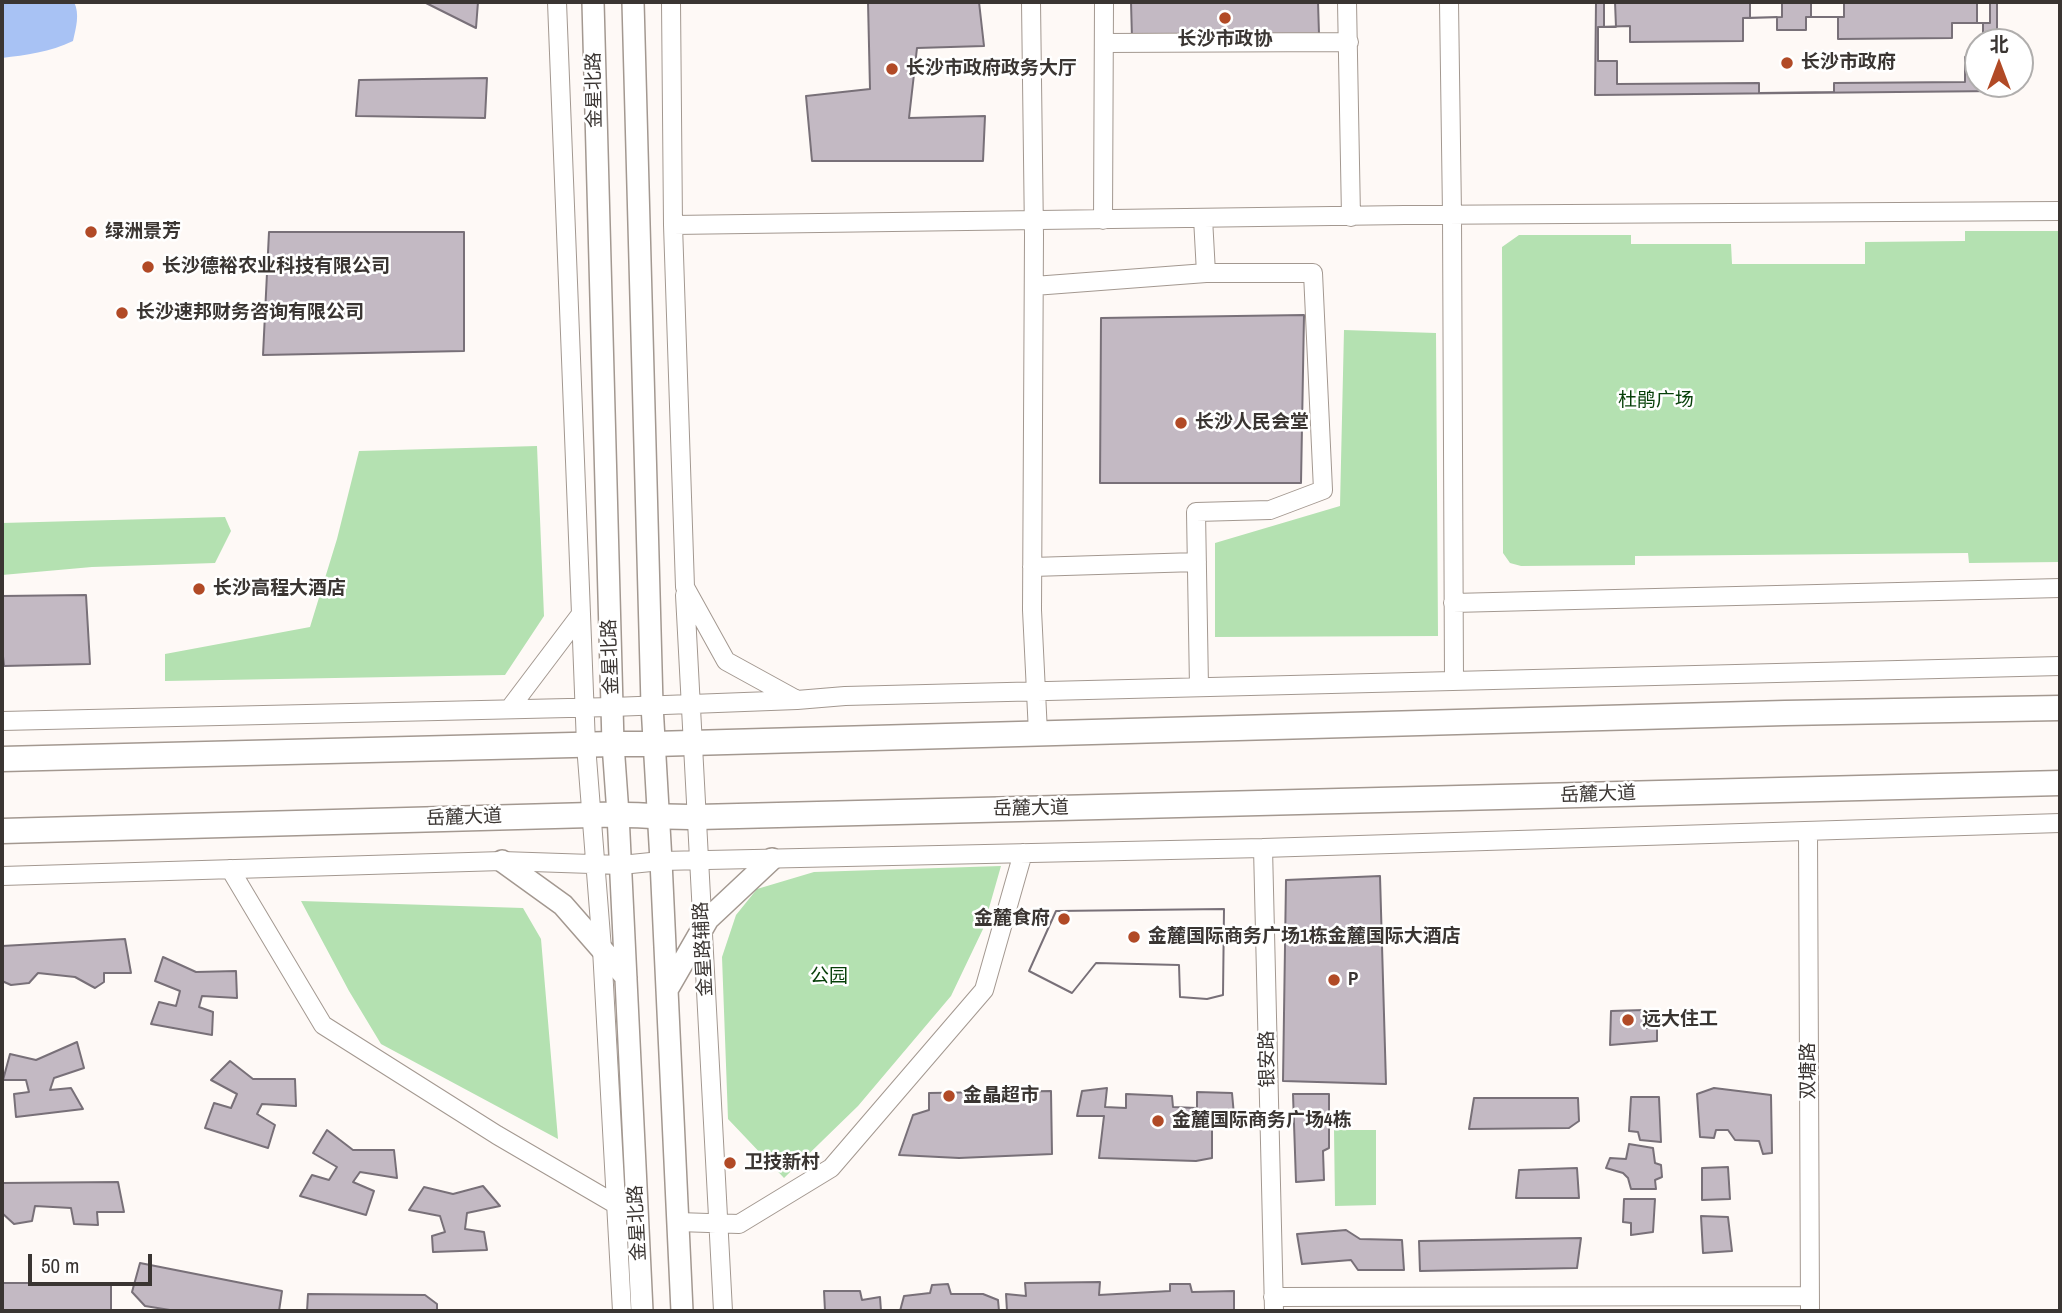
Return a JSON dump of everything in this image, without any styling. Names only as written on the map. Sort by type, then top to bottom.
[{"type":"highway","points":[[2,759],[2060,708]]},
{"type":"highway","name":"岳麓大道","points":[[2,831],[618,814],[658,818],[2060,783]]},
{"type":"main road","name":"金星北路","points":[[593,2],[613,744],[642,1311]]},
{"type":"main road","name":"金星北路","points":[[633,2],[652,705],[682,1311]]},
{"type":"main road","points":[[667,989],[708,919],[772,859]]},
{"type":"main road","points":[[502,861],[563,905],[626,977]]},
{"type":"street","points":[[557,2],[584,707],[602,949],[622,1311]]},
{"type":"street","name":"金星路辅路","points":[[671,2],[673,225],[685,587],[723,1311]]},
{"type":"street","points":[[1031,2],[1034,220],[1032,610],[1038,733]]},
{"type":"street","points":[[1103,220],[1104,2]]},
{"type":"street","points":[[1347,2],[1351,217]]},
{"type":"street","points":[[1449,2],[1454,681]]},
{"type":"street","points":[[1104,43],[1349,42]]},
{"type":"street","points":[[673,225],[1452,215],[2060,211]]},
{"type":"street","points":[[1203,218],[1206,273]]},
{"type":"street","points":[[1034,286],[1206,273],[1313,273],[1324,490],[1270,510],[1196,512],[1199,687]]},
{"type":"street","points":[[1032,567],[1197,562]]},
{"type":"street","points":[[685,587],[726,661],[797,700]]},
{"type":"street","points":[[1453,603],[2060,588]]},
{"type":"street","points":[[510,708],[581,614]]},
{"type":"street","points":[[2,721],[612,707],[845,696],[2060,666]]},
{"type":"street","points":[[2,876],[502,861],[621,865],[661,861],[1263,848],[2060,823]]},
{"type":"street","name":"双塘路","points":[[1808,831],[1810,1304]]},
{"type":"street","name":"银安路","points":[[1263,848],[1274,1304]]},
{"type":"street","points":[[678,1222],[739,1224],[831,1168],[984,990],[1023,853]]},
{"type":"street","points":[[230,869],[323,1025],[497,1135],[638,1218]]},
{"type":"street","points":[[1274,1304],[1810,1304]]},
{"type":"green space","name":"杜鹃广场","points":[[1965,231],[2060,231],[2060,562],[1969,563],[1968,553],[1635,556],[1635,565],[1521,566],[1510,563],[1503,553],[1502,247],[1519,235],[1631,235],[1631,244],[1731,244],[1732,264],[1865,264],[1865,242],[1965,241]]},
{"type":"green space","points":[[1344,330],[1436,333],[1438,636],[1215,637],[1215,543],[1340,506]]},
{"type":"green space","points":[[537,446],[544,616],[505,675],[165,681],[165,654],[310,627],[337,539],[359,451]]},
{"type":"green space","points":[[225,517],[231,531],[215,563],[92,567],[2,575],[2,523]]},
{"type":"green space","name":"公园","points":[[1001,866],[983,929],[951,996],[858,1106],[784,1178],[728,1119],[722,957],[736,915],[757,889],[814,872]]},
{"type":"green space","points":[[301,901],[523,908],[541,939],[558,1139],[381,1044]]},
{"type":"green space","points":[[1334,1130],[1376,1130],[1376,1205],[1335,1206]]},
{"type":"water","points":[[2,2],[74,2],[77,16],[73,41],[47,50],[2,58]]},
{"type":"building","points":[[424,2],[478,2],[476,28]]},
{"type":"building","name":"长沙市政府政务大厅","points":[[868,2],[979,2],[984,46],[917,48],[909,118],[985,116],[983,161],[812,161],[806,96],[870,89]]},
{"type":"building","name":"长沙市政协","points":[[1131,2],[1318,2],[1319,34],[1132,39]]},
{"type":"building","name":"长沙市政府","points":[[1596,2],[1997,2],[1997,28],[1964,28],[1964,91],[1595,95]]},
{"type":"building","points":[[1604,2],[1615,2],[1616,27],[1604,27]]},
{"type":"building","points":[[1750,2],[1782,2],[1782,17],[1750,18]]},
{"type":"building","points":[[1811,2],[1844,2],[1844,17],[1811,17]]},
{"type":"building","points":[[1977,2],[1990,2],[1990,23],[1977,23]]},
{"type":"building","points":[[1777,17],[1777,30],[1806,30],[1806,17],[1838,17],[1838,39],[1952,38],[1952,23],[1983,23],[1983,28],[1964,28],[1964,82],[1834,83],[1834,92],[1759,93],[1759,83],[1617,84],[1617,61],[1598,61],[1598,27],[1630,26],[1630,42],[1743,41],[1743,18]]},
{"type":"building","points":[[487,78],[485,118],[356,116],[359,80]]},
{"type":"building","points":[[269,232],[464,232],[464,351],[263,355]]},
{"type":"building","points":[[1304,315],[1301,483],[1100,483],[1101,318]]},
{"type":"building","points":[[86,595],[90,664],[4,666],[2,596]]},
{"type":"building","name":"P","points":[[1380,876],[1386,1084],[1283,1081],[1286,880]]},
{"type":"building","name":"金麓国际商务广场1栋金麓国际大酒店","points":[[1224,909],[1223,995],[1207,999],[1180,997],[1179,965],[1096,963],[1072,993],[1029,971],[1056,911]]},
{"type":"building","name":"金麓国际商务广场1栋金麓国际大酒店","points":[[1224,909],[1223,995],[1207,999],[1180,997],[1179,965],[1096,963],[1072,993],[1029,971],[1056,911]]},
{"type":"building","points":[[125,939],[131,973],[104,973],[104,982],[95,988],[75,977],[38,973],[29,983],[11,985],[2,981],[2,946]]},
{"type":"building","points":[[163,957],[196,972],[236,971],[237,998],[202,996],[199,1007],[213,1012],[212,1035],[151,1024],[159,1002],[176,1006],[180,991],[155,981]]},
{"type":"building","name":"远大住工","points":[[1644,1010],[1645,1028],[1657,1028],[1657,1041],[1610,1045],[1611,1011]]},
{"type":"building","points":[[77,1042],[84,1068],[54,1078],[50,1090],[71,1088],[83,1109],[16,1117],[14,1094],[29,1092],[26,1080],[3,1080],[10,1054],[36,1060]]},
{"type":"building","points":[[230,1061],[253,1079],[295,1079],[296,1106],[262,1104],[257,1114],[275,1125],[268,1148],[205,1128],[214,1103],[231,1108],[237,1094],[211,1080]]},
{"type":"building","name":"金麓国际商务广场4栋","points":[[1107,1088],[1105,1107],[1126,1108],[1126,1094],[1172,1096],[1173,1107],[1197,1108],[1197,1092],[1232,1093],[1234,1115],[1212,1114],[1212,1158],[1196,1161],[1099,1158],[1104,1116],[1077,1116],[1082,1091]]},
{"type":"building","points":[[1714,1088],[1771,1095],[1772,1153],[1763,1154],[1759,1141],[1735,1140],[1728,1130],[1716,1130],[1714,1138],[1700,1137],[1697,1094]]},
{"type":"building","points":[[1051,1091],[1052,1154],[959,1158],[899,1155],[913,1115],[929,1110],[929,1093]]},
{"type":"building","points":[[1293,1094],[1329,1094],[1329,1148],[1323,1151],[1324,1180],[1296,1182]]},
{"type":"building","points":[[1631,1097],[1659,1097],[1661,1142],[1640,1140],[1638,1132],[1629,1131]]},
{"type":"building","points":[[1474,1098],[1578,1098],[1579,1121],[1569,1128],[1469,1129]]},
{"type":"building","points":[[327,1130],[353,1150],[394,1150],[397,1178],[360,1172],[353,1182],[374,1191],[366,1215],[300,1196],[312,1175],[329,1180],[337,1167],[313,1153]]},
{"type":"building","points":[[1629,1144],[1653,1148],[1655,1163],[1661,1165],[1662,1177],[1655,1180],[1656,1189],[1631,1189],[1628,1178],[1623,1173],[1606,1168],[1610,1158],[1626,1159]]},
{"type":"building","points":[[1728,1167],[1730,1199],[1702,1200],[1702,1168]]},
{"type":"building","points":[[1577,1168],[1579,1198],[1516,1198],[1519,1170]]},
{"type":"building","points":[[118,1182],[124,1212],[97,1212],[98,1225],[74,1224],[71,1208],[35,1206],[32,1221],[14,1224],[2,1213],[2,1183]]},
{"type":"building","points":[[483,1186],[500,1206],[467,1213],[465,1229],[484,1232],[487,1250],[433,1252],[432,1236],[445,1232],[440,1216],[409,1210],[424,1187],[453,1194]]},
{"type":"building","points":[[1624,1199],[1655,1199],[1653,1232],[1631,1235],[1631,1223],[1623,1222]]},
{"type":"building","points":[[1701,1216],[1728,1217],[1732,1251],[1703,1253]]},
{"type":"building","points":[[1346,1230],[1360,1239],[1402,1240],[1404,1270],[1358,1270],[1351,1260],[1302,1264],[1297,1234]]},
{"type":"building","points":[[1581,1238],[1577,1268],[1420,1271],[1419,1241]]},
{"type":"building","points":[[140,1263],[282,1291],[279,1311],[176,1311],[145,1306],[132,1292]]},
{"type":"building","points":[[1100,1282],[1099,1295],[1170,1291],[1170,1284],[1190,1284],[1192,1292],[1234,1291],[1234,1311],[1007,1311],[1006,1294],[1026,1296],[1025,1283]]},
{"type":"building","points":[[2,1283],[111,1283],[111,1311],[2,1311]]},
{"type":"building","points":[[948,1284],[951,1294],[983,1294],[998,1300],[999,1311],[900,1311],[904,1296],[930,1293],[932,1285]]},
{"type":"building","points":[[824,1291],[860,1291],[862,1300],[880,1297],[881,1311],[825,1311]]},
{"type":"building","points":[[308,1294],[425,1295],[437,1304],[437,1311],[307,1311]]},
{"type":"place","name":"长沙市政协","points":[[1225,18]]},
{"type":"place","name":"长沙市政府","points":[[1787,63]]},
{"type":"place","name":"长沙市政府政务大厅","points":[[892,69]]},
{"type":"place","name":"绿洲景芳","points":[[91,232]]},
{"type":"place","name":"长沙德裕农业科技有限公司","points":[[148,267]]},
{"type":"place","name":"长沙速邦财务咨询有限公司","points":[[122,313]]},
{"type":"place","name":"长沙人民会堂","points":[[1181,423]]},
{"type":"place","name":"长沙高程大酒店","points":[[199,589]]},
{"type":"place","name":"金麓食府","points":[[1064,919]]},
{"type":"place","name":"金麓国际商务广场1栋金麓国际大酒店","points":[[1134,937]]},
{"type":"place","name":"P","points":[[1334,980]]},
{"type":"place","name":"远大住工","points":[[1628,1020]]},
{"type":"place","name":"金晶超市","points":[[949,1096]]},
{"type":"place","name":"金麓国际商务广场4栋","points":[[1158,1121]]},
{"type":"place","name":"卫技新村","points":[[730,1163]]}]
